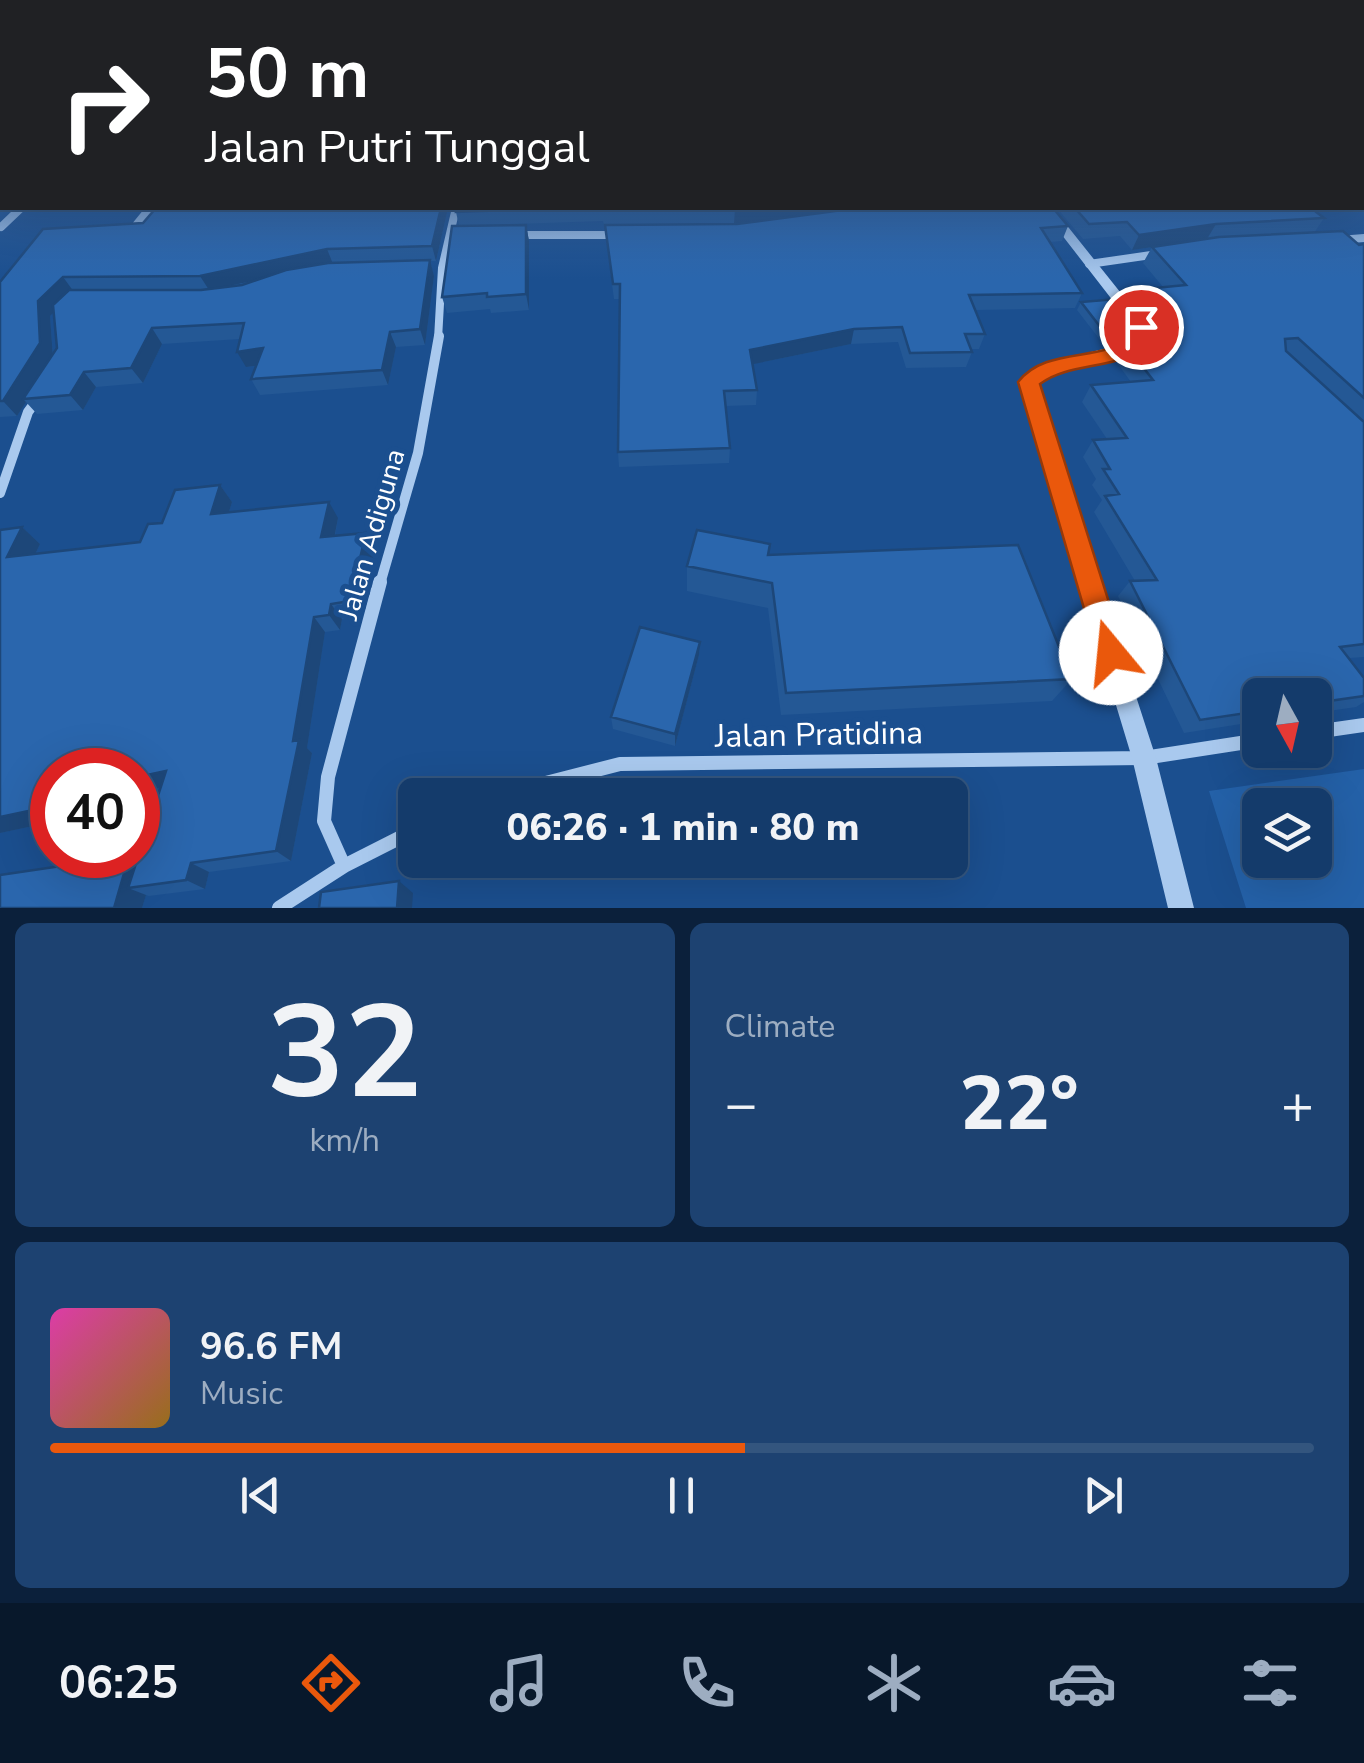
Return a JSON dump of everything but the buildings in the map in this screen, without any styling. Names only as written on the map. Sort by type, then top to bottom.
[{"type":"street","points":[[136,224],[148,210]]},
{"type":"street","name":"Jalan Adiguna","points":[[344,866],[324,820],[328,777],[339,723],[418,453],[438,346],[442,268],[456,210]]},
{"type":"street","points":[[1049,210],[1141,327],[1143,338],[1128,351],[1048,368],[1029,382],[1029,391],[1144,758],[1181,908]]},
{"type":"street","points":[[450,234],[466,234]]},
{"type":"street","points":[[497,235],[640,234]]},
{"type":"street","points":[[1324,241],[1364,238]]},
{"type":"street","points":[[1090,264],[1168,252]]},
{"type":"street","points":[[425,268],[442,268]]},
{"type":"street","points":[[0,493],[28,412],[46,386]]},
{"type":"street","points":[[1332,730],[1364,725]]},
{"type":"street","name":"Jalan Pratidina","points":[[565,778],[620,764],[1144,758],[1242,743]]},
{"type":"street","points":[[280,908],[344,866],[398,839]]},
{"type":"shaded area","points":[[1364,769],[1364,908],[1246,908],[1209,791]]},
{"type":"route","points":[[1111,653],[1029,382],[1048,368],[1128,351],[1143,338],[1141,327]]}]
